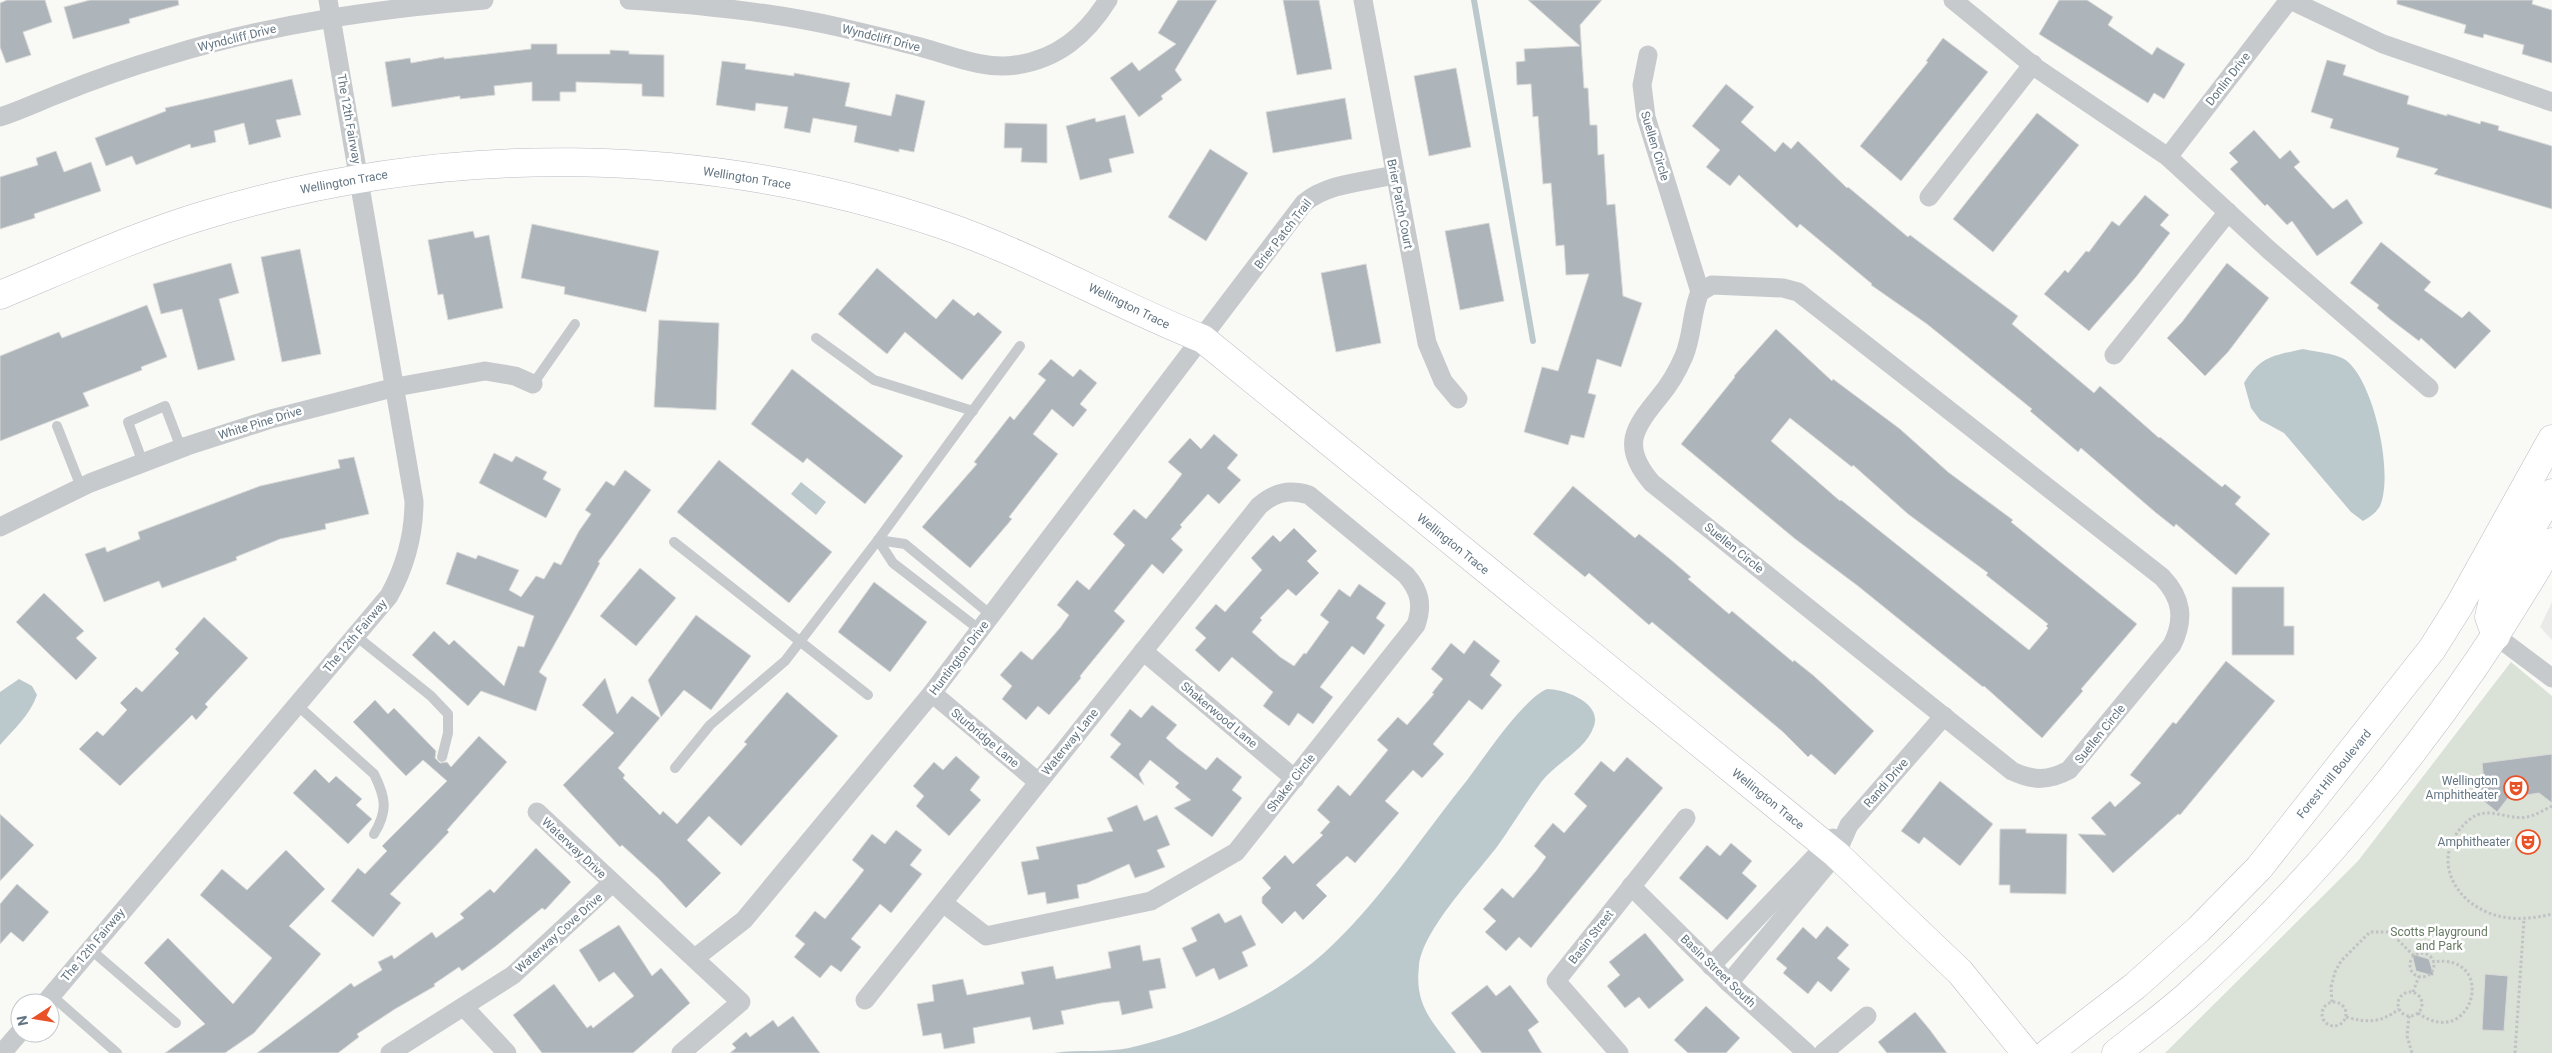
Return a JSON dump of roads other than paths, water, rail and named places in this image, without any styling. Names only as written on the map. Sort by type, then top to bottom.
[{"type":"street","name":"Wyndcliff Drive","points":[[0,117],[92,81],[168,56],[330,8],[407,6],[484,0]]},
{"type":"street","name":"Wyndcliff Drive","points":[[629,0],[684,4],[763,14],[841,28],[971,62],[1000,66],[1015,65],[1043,58],[1064,48],[1087,29],[1108,0]]},
{"type":"street","name":"Brier Patch Court","points":[[1363,0],[1394,176],[1427,343],[1443,381],[1458,399]]},
{"type":"street","points":[[1953,0],[2032,64],[2168,157],[2429,388]]},
{"type":"street","points":[[2289,0],[2383,44],[2552,102]]},
{"type":"street","name":"Donlin Drive","points":[[2168,157],[2289,0]]},
{"type":"street","name":"The 12th Fairway","points":[[53,993],[389,596],[402,571],[410,544],[414,501],[330,8]]},
{"type":"street","name":"Suellen Circle","points":[[1648,55],[1642,85],[1646,117],[1700,292]]},
{"type":"street","points":[[1929,197],[2032,64]]},
{"type":"street","name":"Wellington Trace","points":[[0,295],[134,240],[204,215],[276,196],[359,178],[429,168],[494,163],[578,162],[652,165],[726,173],[799,186],[899,212],[1004,248],[1080,282],[1146,316],[1203,339],[1830,849],[1960,972],[2026,1053]]},
{"type":"street","name":"Brier Patch Trail","points":[[1203,339],[1304,203],[1315,194],[1328,189],[1394,176]]},
{"type":"street","points":[[2114,355],[2228,212]]},
{"type":"street","name":"Suellen Circle","points":[[1712,285],[1783,288],[1798,292],[2155,571],[2172,587],[2179,601],[2181,616],[2179,631],[2172,645],[2070,770],[2056,777],[2041,780],[2026,778],[2012,771],[1652,483],[1642,471],[1636,457],[1634,442],[1636,427],[1678,368],[1690,337],[1694,305],[1700,292],[1712,285]]},
{"type":"street","name":"Huntington Drive","points":[[695,958],[744,920],[932,693],[1102,468],[1203,339]]},
{"type":"street","name":"White Pine Drive","points":[[0,527],[81,487],[181,448],[271,419],[396,387],[485,371],[508,374],[533,384]]},
{"type":"street","name":"Forest Hill Boulevard","points":[[2048,1053],[2135,986],[2199,929],[2259,868],[2432,649],[2459,606],[2552,439]]},
{"type":"street","name":"Shaker Circle","points":[[942,903],[986,936],[1151,901],[1236,852],[1416,625],[1420,612],[1420,598],[1415,586],[1406,575],[1309,495],[1296,491],[1282,492]]},
{"type":"street","name":"Waterway Lane","points":[[865,1000],[1259,506],[1269,497],[1282,492]]},
{"type":"street","points":[[2552,493],[2496,587],[2489,617],[2496,636],[2552,678]]},
{"type":"street","points":[[2116,1053],[2186,996],[2310,871],[2380,792],[2496,636],[2552,542]]},
{"type":"street","name":"Shakerwood Lane","points":[[1143,651],[1295,779]]},
{"type":"street","name":"Sturbridge Lane","points":[[932,693],[1038,782]]},
{"type":"street","name":"Randi Drive","points":[[1830,849],[1944,716]]},
{"type":"street","name":"Waterway Drive","points":[[537,812],[612,883]]},
{"type":"street","name":"Basin Street","points":[[1619,1053],[1556,981],[1686,818]]},
{"type":"street","points":[[1711,966],[1830,849]]},
{"type":"street","points":[[1729,984],[1830,849]]},
{"type":"street","name":"Waterway Cove Drive","points":[[390,1053],[464,1008],[513,974],[612,883],[741,1002],[681,1053]]},
{"type":"street","name":"Basin Street South","points":[[1631,886],[1729,984],[1807,1053]]},
{"type":"street","points":[[464,1008],[506,1053]]},
{"type":"street","points":[[1824,1053],[1867,1016]]},
{"type":"street","points":[[2,1053],[11,1043]]},
{"type":"lane","points":[[533,384],[575,324]]},
{"type":"lane","points":[[816,338],[874,380],[973,411]]},
{"type":"lane","points":[[675,768],[710,726],[786,661],[878,540],[1020,346]]},
{"type":"lane","points":[[144,463],[128,422],[165,406],[181,448]]},
{"type":"lane","points":[[57,426],[81,487]]},
{"type":"lane","points":[[878,540],[893,563],[985,623]]},
{"type":"lane","points":[[878,540],[905,544],[985,623]]},
{"type":"lane","points":[[674,542],[868,695]]},
{"type":"lane","points":[[356,636],[431,696],[448,714],[448,733],[442,757]]},
{"type":"lane","points":[[297,705],[374,774],[380,786],[384,804],[384,818],[374,834]]},
{"type":"lane","points":[[90,949],[176,1023]]},
{"type":"lane","points":[[60,1008],[117,1053]]},
{"type":"waterway","points":[[1474,0],[1533,341]]},
{"type":"place","name":"Wellington Amphitheater","points":[[2516,788]]},
{"type":"place","name":"Amphitheater","points":[[2528,842]]},
{"type":"park label","name":"Scotts Playground and Park","points":[[2439,939]]}]
